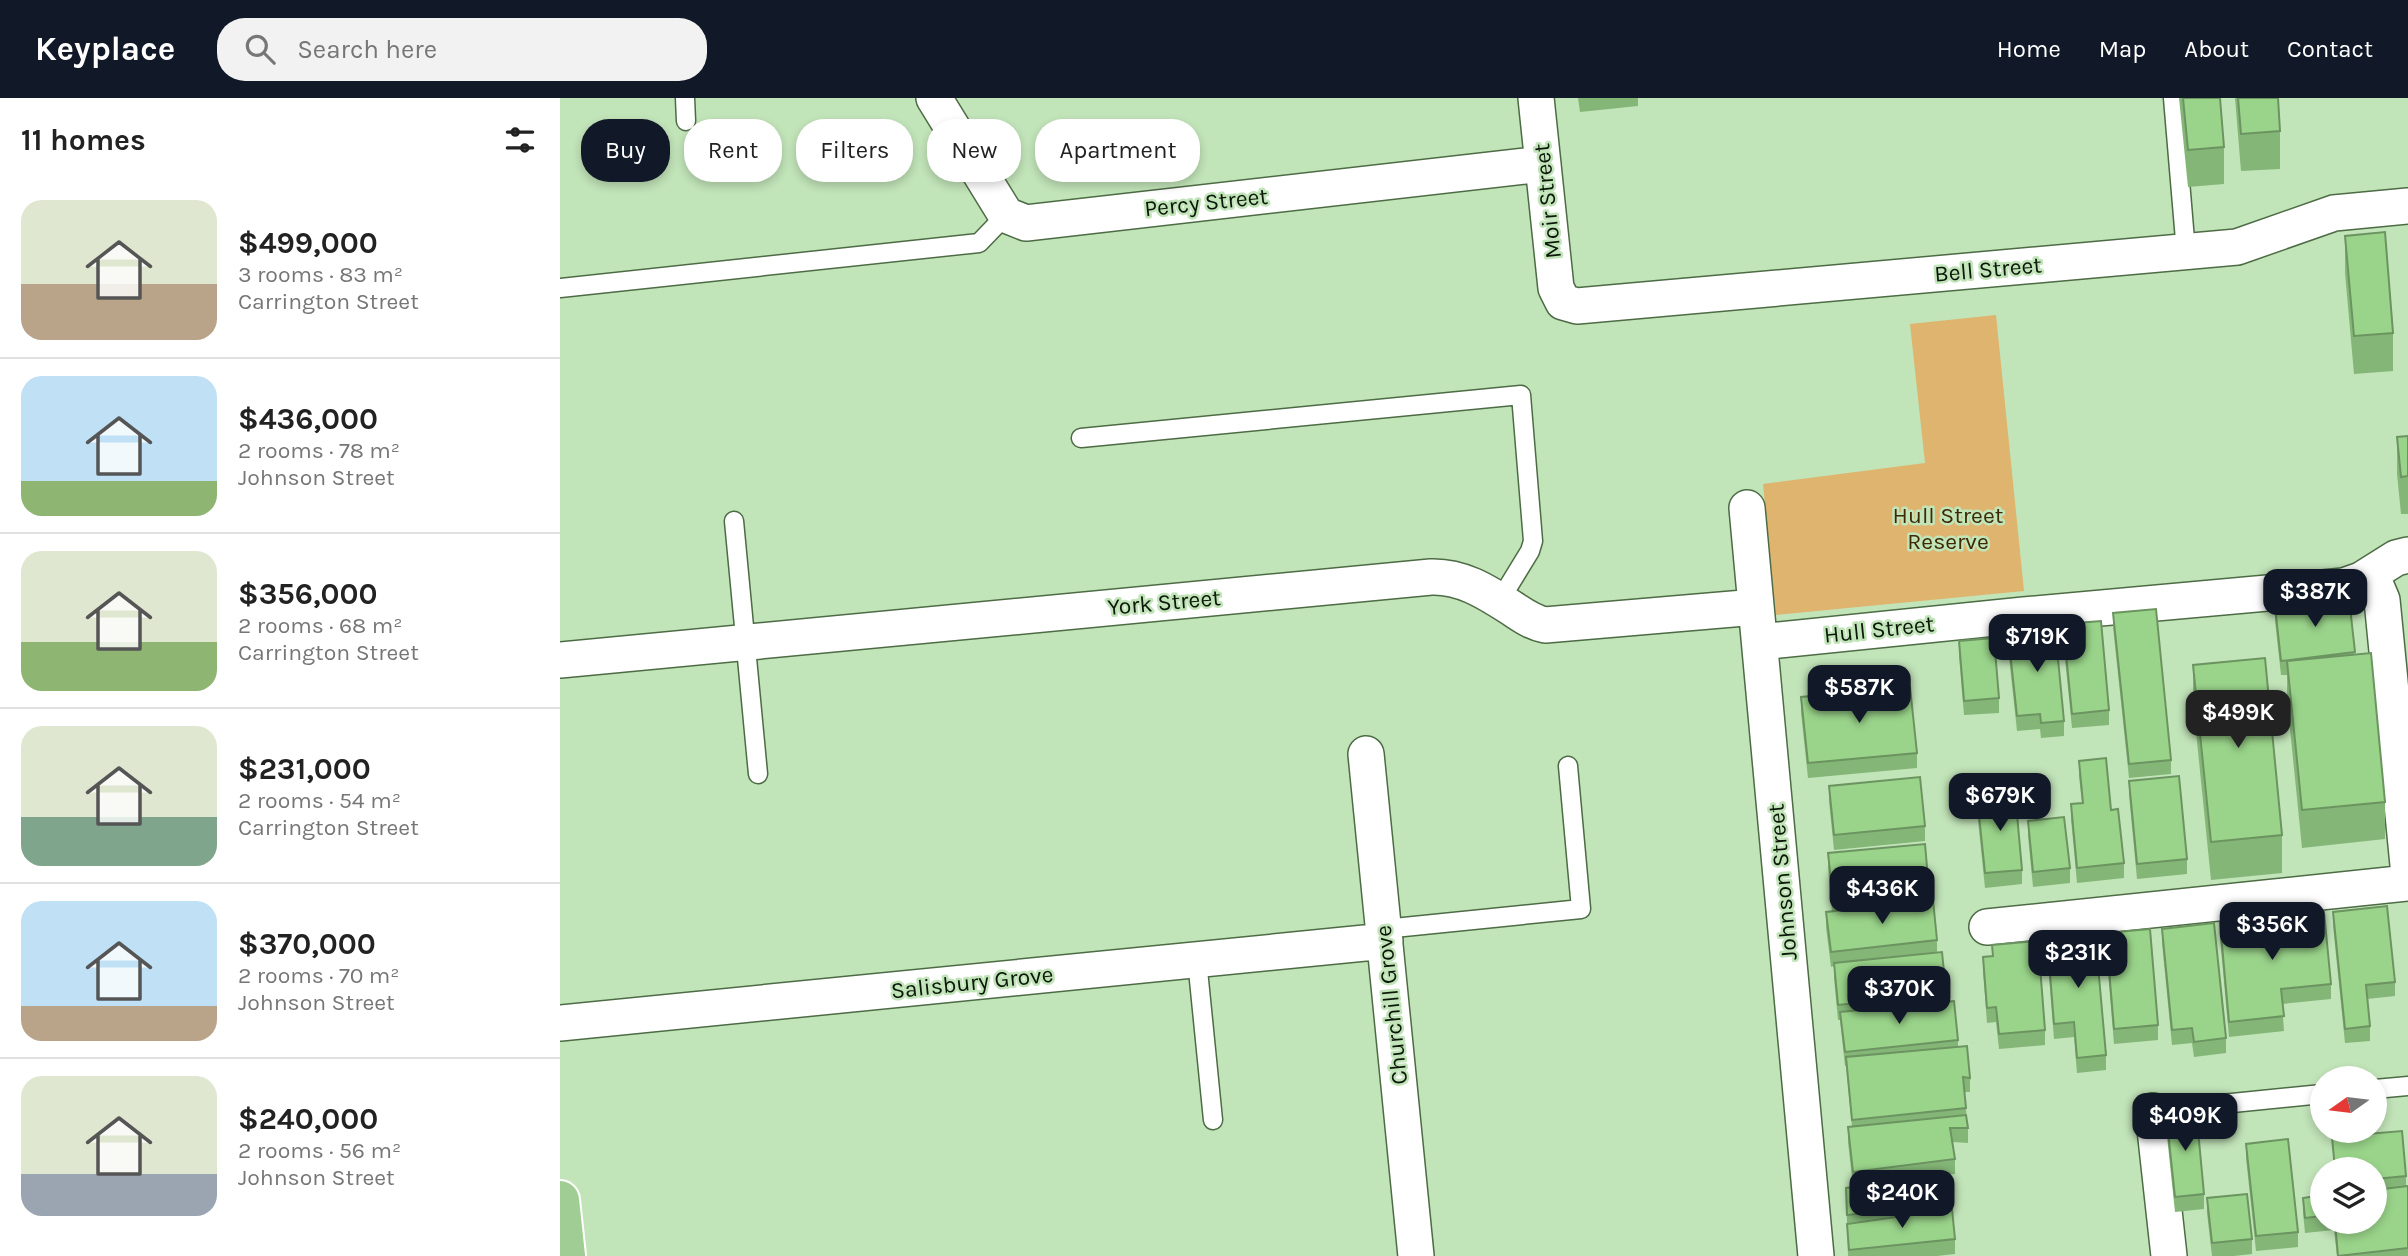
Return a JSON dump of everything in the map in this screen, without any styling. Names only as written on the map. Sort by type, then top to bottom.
[{"type":"main road","points":[[560,1200],[566,1256]]},
{"type":"street","points":[[934,98],[1006,215]]},
{"type":"street","name":"Moir Street","points":[[1536,98],[1556,289],[1563,302]]},
{"type":"street","name":"Percy Street","points":[[1006,215],[1026,223],[1543,164]]},
{"type":"street","name":"Bell Street","points":[[1563,302],[1577,306],[2237,247],[2334,213],[2408,206]]},
{"type":"street","name":"Johnson Street","points":[[1747,508],[1816,1256]]},
{"type":"street","name":"Hull Street","points":[[1760,642],[2344,586],[2371,575],[2389,561],[2408,555]]},
{"type":"street","points":[[2371,575],[2382,600],[2408,865]]},
{"type":"street","name":"York Street","points":[[560,660],[1418,577],[1459,579],[1500,600],[1531,621],[1545,625],[1756,607]]},
{"type":"street","name":"Churchill Grove","points":[[1366,754],[1416,1256]]},
{"type":"street","points":[[1987,928],[2408,883]]},
{"type":"street","name":"Salisbury Grove","points":[[560,1023],[1197,960],[1384,935]]},
{"type":"street","points":[[2153,1111],[2169,1256]]},
{"type":"lane","points":[[685,98],[686,119]]},
{"type":"lane","points":[[2173,98],[2186,251]]},
{"type":"lane","points":[[560,288],[979,243],[1006,215]]},
{"type":"lane","points":[[1081,438],[1521,395],[1533,541],[1530,551],[1500,600]]},
{"type":"lane","points":[[734,521],[758,774]]},
{"type":"lane","points":[[1384,935],[1581,909],[1568,766]]},
{"type":"lane","points":[[1197,960],[1213,1120]]},
{"type":"lane","points":[[2387,1088],[2408,1086]]},
{"type":"lane","points":[[2153,1111],[2310,1095]]},
{"type":"green space","name":"Hull Street Reserve","points":[[1996,315],[2024,591],[1776,615],[1763,484],[1925,463],[1910,324]]},
{"type":"building","points":[[2183,98],[2220,98],[2224,147],[2188,150]]},
{"type":"building","points":[[2238,98],[2278,98],[2280,131],[2241,134]]},
{"type":"building","points":[[2385,232],[2393,333],[2354,336],[2345,236]]},
{"type":"building","points":[[2408,436],[2408,476],[2401,477],[2397,437]]},
{"type":"building","points":[[2349,598],[2355,652],[2281,661],[2275,606]]},
{"type":"building","points":[[2156,609],[2171,760],[2129,764],[2113,613]]},
{"type":"building","points":[[2101,621],[2109,710],[2072,714],[2063,624]]},
{"type":"building","points":[[2055,628],[2064,721],[2041,723],[2040,714],[2017,716],[2008,633]]},
{"type":"building","points":[[1994,638],[1999,698],[1964,701],[1959,641]]},
{"type":"building","points":[[2371,653],[2385,802],[2302,810],[2287,661]]},
{"type":"building","points":[[2265,658],[2282,835],[2211,842],[2193,665]]},
{"type":"building","points":[[1910,687],[1917,753],[1808,763],[1801,697]]},
{"type":"building","points":[[2106,758],[2111,810],[2118,809],[2124,863],[2077,868],[2071,804],[2083,803],[2079,761]]},
{"type":"building","points":[[2179,776],[2187,859],[2137,864],[2129,781]]},
{"type":"building","points":[[1920,777],[1925,826],[1834,835],[1829,786]]},
{"type":"building","points":[[2015,792],[2022,870],[1985,873],[1977,796]]},
{"type":"building","points":[[2064,817],[2070,868],[2033,872],[2028,821]]},
{"type":"building","points":[[1925,844],[1929,890],[1833,899],[1828,853]]},
{"type":"building","points":[[1933,900],[1937,940],[1831,952],[1826,912]]},
{"type":"building","points":[[2387,906],[2395,982],[2366,985],[2370,1026],[2345,1029],[2333,912]]},
{"type":"building","points":[[2324,912],[2331,984],[2281,989],[2284,1016],[2229,1022],[2220,923]]},
{"type":"building","points":[[2214,923],[2226,1038],[2194,1042],[2192,1028],[2172,1030],[2162,929]]},
{"type":"building","points":[[2150,929],[2158,1025],[2114,1029],[2106,933]]},
{"type":"building","points":[[2095,932],[2106,1055],[2077,1058],[2074,1022],[2054,1024],[2047,936]]},
{"type":"building","points":[[2038,941],[2045,1030],[1999,1034],[1996,1007],[1987,1008],[1983,957],[1993,956],[1992,945]]},
{"type":"building","points":[[1942,952],[1944,972],[1932,973],[1934,995],[1838,1005],[1834,963]]},
{"type":"building","points":[[1954,1001],[1958,1040],[1845,1052],[1840,1012]]},
{"type":"building","points":[[1967,1046],[1970,1078],[1963,1077],[1966,1108],[1852,1120],[1846,1057]]},
{"type":"building","points":[[2196,1109],[2204,1194],[2175,1197],[2166,1112]]},
{"type":"building","points":[[1966,1115],[1968,1128],[1950,1128],[1955,1159],[1853,1172],[1848,1127]]},
{"type":"building","points":[[2402,1131],[2406,1176],[2387,1178],[2387,1157],[2334,1157],[2333,1143],[2387,1143],[2387,1132]]},
{"type":"building","points":[[2288,1139],[2298,1232],[2256,1236],[2246,1144]]},
{"type":"building","points":[[1929,1178],[1930,1206],[1847,1215],[1846,1188]]},
{"type":"building","points":[[2408,1186],[2408,1248],[2338,1256],[2336,1234],[2387,1234],[2387,1189]]},
{"type":"building","points":[[2247,1194],[2252,1239],[2212,1243],[2207,1198]]},
{"type":"building","points":[[2310,1197],[2310,1217],[2305,1218],[2303,1198]]},
{"type":"building","points":[[1952,1209],[1955,1239],[1849,1250],[1847,1224]]}]
